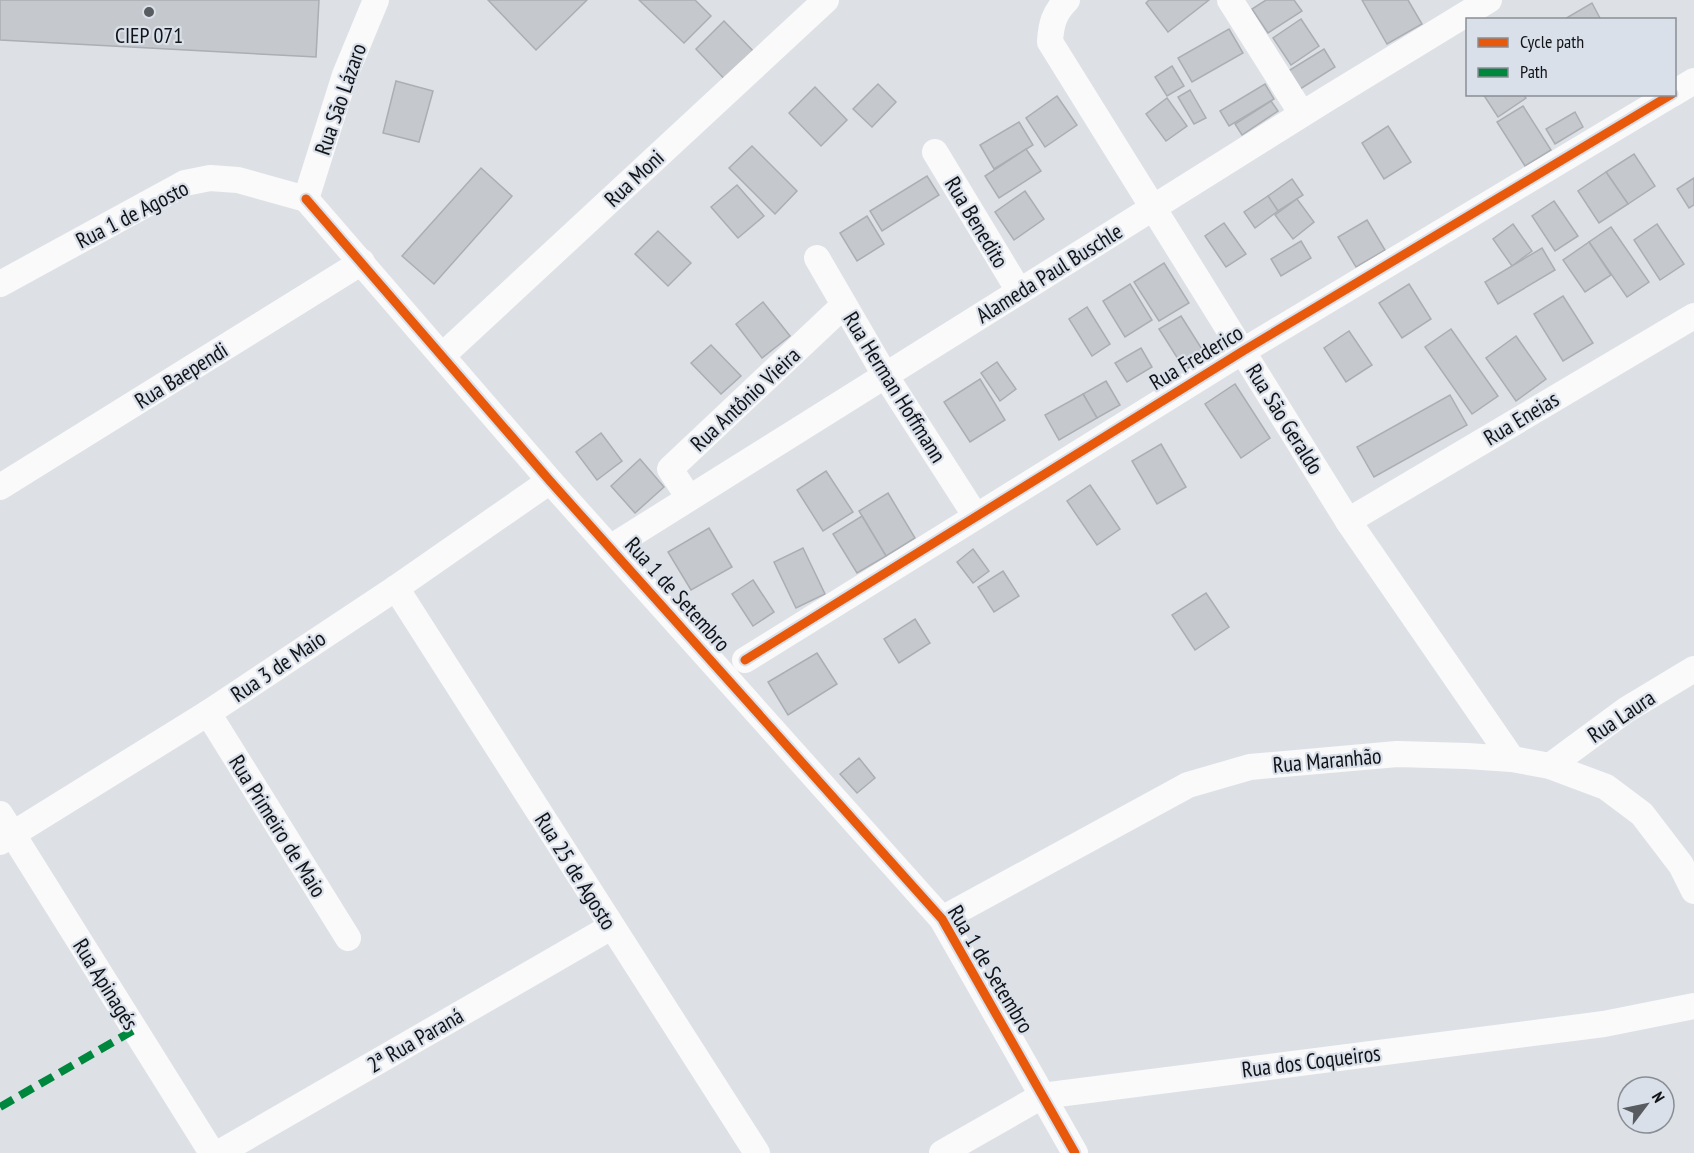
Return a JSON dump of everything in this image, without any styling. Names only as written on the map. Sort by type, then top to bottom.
[{"type":"street","name":"Rua São Lázaro","points":[[306,199],[345,75],[376,0]]},
{"type":"street","name":"Rua Moni","points":[[442,356],[826,0]]},
{"type":"street","name":"Rua São Geraldo","points":[[1067,0],[1052,20],[1050,42],[1348,521],[1512,759]]},
{"type":"street","points":[[1230,0],[1302,114]]},
{"type":"street","name":"Alameda Paul Buschle","points":[[610,548],[1302,114],[1489,0]]},
{"type":"street","name":"Rua Frederico","points":[[1676,92],[1694,81]]},
{"type":"street","name":"Rua Frederico","points":[[745,660],[1243,351],[1670,96]]},
{"type":"street","name":"Rua Benedito","points":[[935,152],[1019,291]]},
{"type":"street","name":"Rua 1 de Agosto","points":[[0,284],[185,183],[210,178],[238,180],[306,199]]},
{"type":"street","name":"Rua 1 de Setembro","points":[[306,199],[550,481],[942,919],[1075,1153]]},
{"type":"street","name":"Rua Herman Hoffmann","points":[[817,258],[885,375],[975,516]]},
{"type":"street","name":"Rua Baependi","points":[[0,487],[362,262]]},
{"type":"street","name":"Rua Antônio Vieira","points":[[689,498],[670,469],[844,305]]},
{"type":"street","name":"Rua Eneias","points":[[1348,521],[1694,316]]},
{"type":"street","name":"Rua 3 de Maio","points":[[4,830],[208,713],[396,588],[550,481]]},
{"type":"street","name":"Rua 25 de Agosto","points":[[396,588],[757,1153]]},
{"type":"street","name":"Rua Laura","points":[[1550,766],[1626,710],[1694,669]]},
{"type":"street","name":"Rua Primeiro de Maio","points":[[208,713],[348,938]]},
{"type":"street","name":"Rua Maranhão","points":[[942,919],[1188,785],[1250,767],[1397,754],[1512,759],[1550,766],[1606,787],[1642,814],[1681,865],[1694,891]]},
{"type":"street","name":"Rua Apinagés","points":[[4,830],[212,1153]]},
{"type":"street","name":"2ª Rua Paraná","points":[[219,1153],[611,927]]},
{"type":"street","name":"Rua dos Coqueiros","points":[[942,1153],[1042,1096],[1604,1024],[1694,1006]]},
{"type":"building","points":[[0,0],[319,0],[316,57],[0,40]]},
{"type":"building","points":[[488,0],[587,0],[536,50]]},
{"type":"building","points":[[639,0],[695,0],[711,16],[684,43]]},
{"type":"building","points":[[1149,0],[1209,0],[1168,32],[1146,3]]},
{"type":"building","points":[[1266,0],[1294,0],[1302,11],[1268,33],[1252,9]]},
{"type":"building","points":[[1362,0],[1408,0],[1422,24],[1387,44]]},
{"type":"building","points":[[1592,3],[1600,18],[1566,18]]},
{"type":"building","points":[[1301,19],[1319,46],[1291,65],[1273,38]]},
{"type":"building","points":[[724,21],[759,57],[730,85],[696,49]]},
{"type":"building","points":[[1229,29],[1243,53],[1192,82],[1178,58]]},
{"type":"building","points":[[1324,49],[1335,67],[1297,91],[1285,73]]},
{"type":"building","points":[[1172,66],[1184,86],[1167,96],[1155,77]]},
{"type":"building","points":[[396,81],[433,91],[419,142],[383,133]]},
{"type":"building","points":[[878,84],[896,102],[872,127],[853,109]]},
{"type":"building","points":[[1265,84],[1274,99],[1229,126],[1220,111]]},
{"type":"building","points":[[815,87],[847,120],[821,146],[789,113]]},
{"type":"building","points":[[1190,90],[1206,118],[1194,124],[1178,97]]},
{"type":"building","points":[[1057,96],[1077,125],[1045,147],[1026,118]]},
{"type":"building","points":[[1484,96],[1524,96],[1526,98],[1498,117]]},
{"type":"building","points":[[1167,98],[1187,126],[1166,141],[1146,114]]},
{"type":"building","points":[[1271,101],[1278,111],[1242,135],[1235,124]]},
{"type":"building","points":[[1523,106],[1551,150],[1525,166],[1497,122]]},
{"type":"building","points":[[1575,112],[1583,127],[1555,144],[1546,129]]},
{"type":"building","points":[[1019,122],[1033,145],[994,169],[980,145]]},
{"type":"building","points":[[1388,126],[1411,162],[1384,179],[1362,143]]},
{"type":"building","points":[[752,146],[797,191],[775,214],[729,168]]},
{"type":"building","points":[[1026,149],[1041,171],[999,198],[985,176]]},
{"type":"building","points":[[1634,154],[1655,186],[1628,204],[1606,172]]},
{"type":"building","points":[[481,168],[512,196],[434,284],[402,256]]},
{"type":"building","points":[[1606,172],[1628,204],[1599,223],[1578,191]]},
{"type":"building","points":[[927,176],[939,195],[882,231],[870,211]]},
{"type":"building","points":[[1694,178],[1694,205],[1689,208],[1677,189]]},
{"type":"building","points":[[1292,179],[1303,195],[1278,211],[1268,196]]},
{"type":"building","points":[[737,185],[764,216],[738,238],[711,207]]},
{"type":"building","points":[[1025,191],[1044,219],[1014,240],[995,212]]},
{"type":"building","points":[[1268,196],[1278,211],[1255,228],[1244,212]]},
{"type":"building","points":[[1297,199],[1314,222],[1293,239],[1275,215]]},
{"type":"building","points":[[1554,201],[1578,236],[1555,251],[1532,216]]},
{"type":"building","points":[[867,216],[884,244],[857,261],[840,233]]},
{"type":"building","points":[[1367,220],[1385,250],[1356,267],[1338,237]]},
{"type":"building","points":[[1224,223],[1246,254],[1226,267],[1205,236]]},
{"type":"building","points":[[1513,224],[1532,251],[1512,266],[1493,239]]},
{"type":"building","points":[[1657,224],[1684,264],[1660,280],[1634,240]]},
{"type":"building","points":[[1611,227],[1649,282],[1627,297],[1589,242]]},
{"type":"building","points":[[658,231],[691,263],[668,286],[635,254]]},
{"type":"building","points":[[1301,241],[1311,258],[1281,276],[1271,259]]},
{"type":"building","points":[[1589,242],[1611,275],[1585,292],[1563,260]]},
{"type":"building","points":[[1542,248],[1555,270],[1498,304],[1485,282]]},
{"type":"building","points":[[1164,263],[1189,303],[1159,321],[1134,282]]},
{"type":"building","points":[[1130,284],[1152,320],[1125,337],[1103,301]]},
{"type":"building","points":[[1409,284],[1431,319],[1402,338],[1379,303]]},
{"type":"building","points":[[1563,296],[1593,343],[1563,361],[1534,314]]},
{"type":"building","points":[[763,302],[790,336],[762,358],[736,324]]},
{"type":"building","points":[[1087,307],[1110,344],[1092,356],[1069,319]]},
{"type":"building","points":[[1181,316],[1207,357],[1185,370],[1159,329]]},
{"type":"building","points":[[1451,329],[1498,396],[1472,414],[1425,347]]},
{"type":"building","points":[[1349,331],[1372,365],[1346,382],[1324,348]]},
{"type":"building","points":[[1516,336],[1546,379],[1516,401],[1486,358]]},
{"type":"building","points":[[711,345],[741,376],[721,394],[691,363]]},
{"type":"building","points":[[1141,348],[1152,367],[1127,382],[1115,363]]},
{"type":"building","points":[[997,362],[1016,389],[1000,401],[981,373]]},
{"type":"building","points":[[980,379],[1005,420],[970,442],[944,402]]},
{"type":"building","points":[[1106,381],[1120,405],[1097,418],[1083,394]]},
{"type":"building","points":[[1235,384],[1270,438],[1241,458],[1205,404]]},
{"type":"building","points":[[1083,394],[1097,418],[1059,440],[1045,415]]},
{"type":"building","points":[[1450,395],[1467,425],[1374,477],[1357,447]]},
{"type":"building","points":[[601,433],[622,461],[597,480],[576,452]]},
{"type":"building","points":[[1161,444],[1186,487],[1157,504],[1132,461]]},
{"type":"building","points":[[640,459],[664,487],[635,513],[611,486]]},
{"type":"building","points":[[826,471],[853,512],[823,531],[797,490]]},
{"type":"building","points":[[1090,485],[1120,529],[1097,545],[1067,501]]},
{"type":"building","points":[[888,493],[915,538],[886,556],[859,511]]},
{"type":"building","points":[[862,516],[886,556],[857,573],[833,534]]},
{"type":"building","points":[[709,528],[732,567],[691,590],[668,552]]},
{"type":"building","points":[[803,548],[825,594],[796,608],[774,562]]},
{"type":"building","points":[[973,549],[989,571],[973,583],[957,562]]},
{"type":"building","points":[[1003,571],[1019,596],[994,612],[978,587]]},
{"type":"building","points":[[753,580],[774,612],[753,626],[732,594]]},
{"type":"building","points":[[1206,593],[1229,627],[1195,650],[1172,615]]},
{"type":"building","points":[[915,619],[930,643],[899,663],[884,639]]},
{"type":"building","points":[[817,653],[837,684],[788,715],[768,682]]},
{"type":"building","points":[[859,758],[875,778],[857,793],[840,774]]},
{"type":"marked path","points":[[0,1107],[134,1030]]},
{"type":"cycle path","points":[[745,660],[1243,351],[1669,96]]},
{"type":"cycle path","points":[[306,199],[550,481],[942,919],[1075,1153]]},
{"type":"place","name":"CIEP 071","points":[[149,12]]}]
